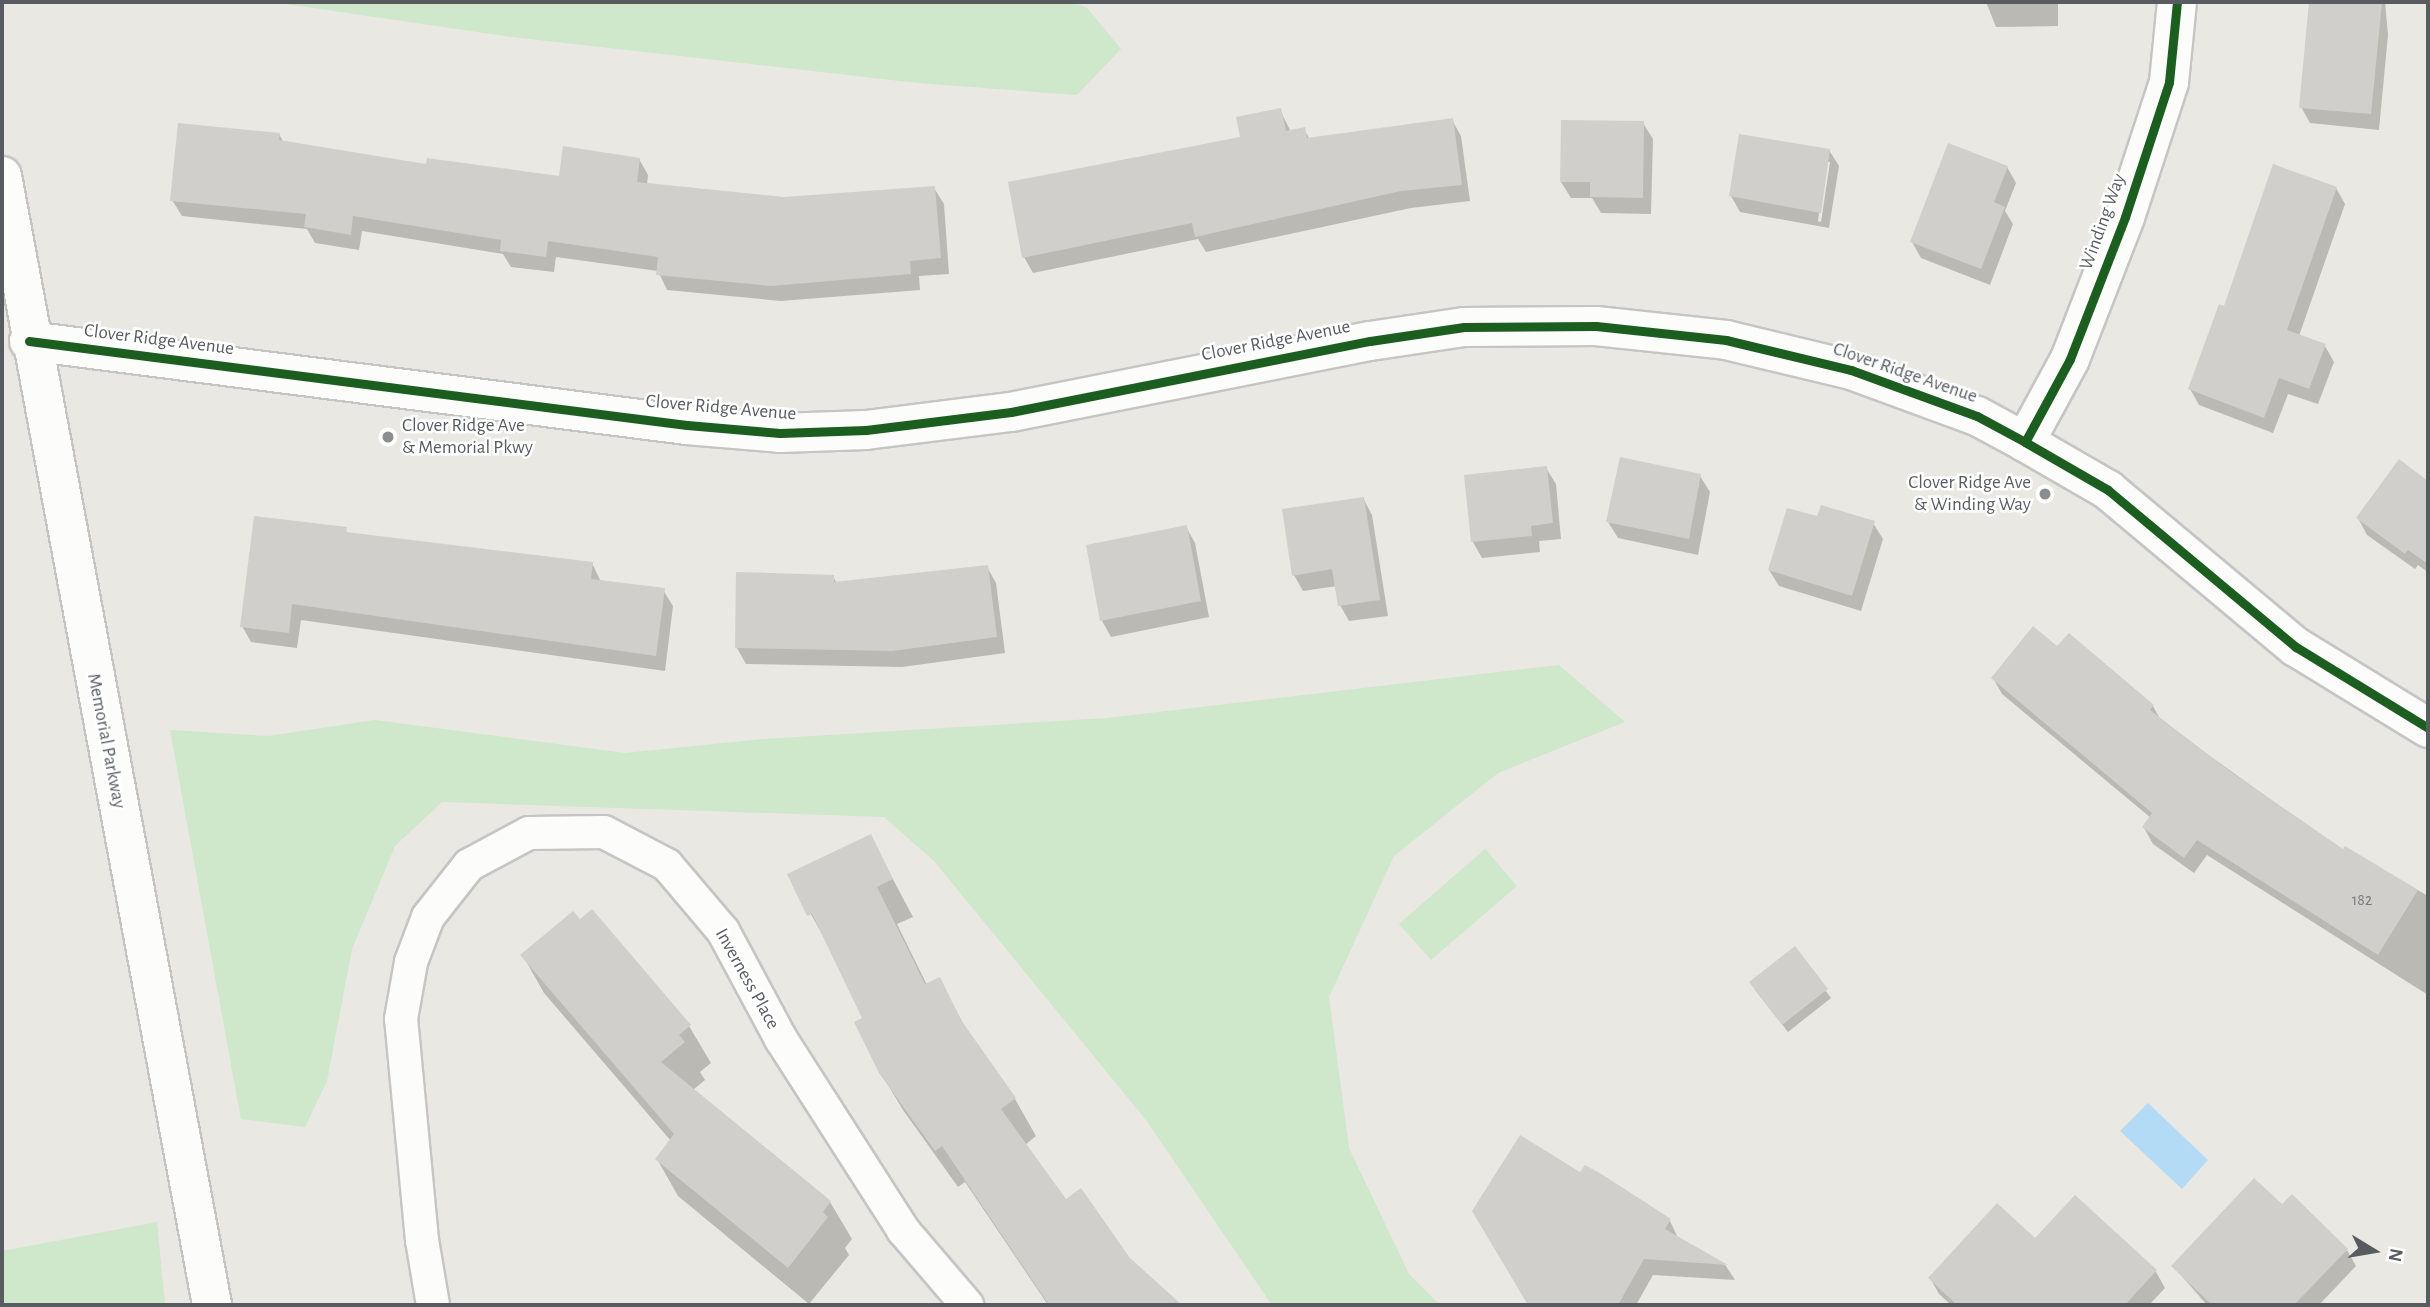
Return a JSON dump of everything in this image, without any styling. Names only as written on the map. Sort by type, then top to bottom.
[{"type":"street","name":"Winding Way","points":[[2025,442],[2070,359],[2125,217],[2169,82],[2177,2]]},
{"type":"street","name":"Memorial Parkway","points":[[2,176],[29,341],[212,1305]]},
{"type":"street","name":"Clover Ridge Avenue","points":[[29,341],[687,425],[780,433],[866,430],[1011,412],[1370,341],[1464,327],[1596,326],[1726,340],[1851,370],[1977,416],[2025,442],[2108,490],[2295,647],[2428,728]]},
{"type":"lane","name":"Inverness Place","points":[[433,1305],[422,1240],[401,1019],[411,961],[428,917],[470,865],[529,833],[604,832],[667,865],[723,931],[781,1039],[888,1208],[967,1305]]},
{"type":"green space","points":[[272,2],[1072,2],[1087,8],[1121,49],[1077,95],[918,83],[512,37]]},
{"type":"green space","points":[[1559,665],[1625,722],[1498,773],[1394,856],[1329,997],[1349,1148],[1409,1274],[1440,1305],[1272,1305],[1146,1120],[934,861],[884,817],[442,802],[395,846],[352,949],[327,1081],[305,1127],[241,1119],[170,730],[268,736],[375,720],[625,753],[763,739],[1107,718]]},
{"type":"green space","points":[[1485,849],[1517,886],[1431,960],[1399,924]]},
{"type":"green space","points":[[157,1222],[165,1305],[2,1305],[2,1251]]},
{"type":"water","points":[[2148,1103],[2208,1160],[2182,1189],[2120,1131]]},
{"type":"building","points":[[2309,2],[2382,2],[2371,114],[2299,108]]},
{"type":"building","points":[[1281,108],[1286,131],[1305,127],[1307,138],[1453,118],[1462,185],[1401,191],[1195,237],[1192,223],[1022,258],[1008,182],[1240,137],[1236,117]]},
{"type":"building","points":[[1561,120],[1644,121],[1643,198],[1590,197],[1590,182],[1560,182]]},
{"type":"building","points":[[178,123],[280,133],[279,140],[426,164],[427,158],[559,176],[563,146],[640,158],[637,182],[784,197],[935,186],[941,258],[910,261],[911,274],[771,286],[656,275],[658,257],[548,241],[546,257],[500,251],[501,240],[353,216],[351,235],[304,227],[306,214],[170,201]]},
{"type":"building","points":[[1739,134],[1830,149],[1821,213],[1729,196]]},
{"type":"building","points":[[1948,143],[2008,166],[1994,202],[2005,207],[1981,269],[1910,242]]},
{"type":"building","points":[[2273,164],[2337,187],[2287,330],[2326,344],[2309,389],[2279,378],[2264,418],[2188,389],[2219,304],[2224,306]]},
{"type":"building","points":[[1620,457],[1701,474],[1689,539],[1606,522]]},
{"type":"building","points":[[2399,459],[2428,481],[2428,564],[2408,550],[2405,554],[2356,518]]},
{"type":"building","points":[[1547,466],[1553,523],[1531,526],[1532,536],[1471,542],[1464,475]]},
{"type":"building","points":[[1364,497],[1380,600],[1338,606],[1332,569],[1292,576],[1282,509]]},
{"type":"building","points":[[1821,505],[1875,521],[1852,596],[1768,570],[1787,508],[1817,516]]},
{"type":"building","points":[[254,516],[347,527],[346,532],[593,562],[591,579],[665,588],[656,656],[292,604],[289,633],[240,627]]},
{"type":"building","points":[[1187,525],[1201,601],[1100,621],[1086,545]]},
{"type":"building","points":[[988,565],[997,637],[892,651],[735,648],[736,572],[834,575],[834,582]]},
{"type":"building","points":[[2033,626],[2057,646],[2069,633],[2154,705],[2150,710],[2231,772],[2343,849],[2345,846],[2418,890],[2378,955],[2197,840],[2184,858],[2142,827],[2152,813],[1991,678]]},
{"type":"building","points":[[871,834],[893,879],[877,887],[925,984],[940,977],[961,1020],[1016,1098],[1001,1109],[1066,1199],[1081,1188],[1130,1258],[1182,1305],[1049,1305],[942,1146],[935,1151],[879,1073],[854,1022],[862,1018],[812,914],[807,916],[787,874]]},
{"type":"building","points":[[592,909],[691,1025],[679,1035],[685,1042],[661,1062],[831,1201],[823,1212],[828,1217],[788,1268],[655,1159],[674,1134],[520,955],[573,911],[580,919]]},
{"type":"building","points":[[1795,946],[1828,989],[1782,1025],[1749,982]]},
{"type":"building","points":[[1520,1135],[1580,1172],[1585,1165],[1603,1175],[1671,1219],[1665,1229],[1728,1265],[1644,1259],[1618,1305],[1528,1305],[1472,1211]]},
{"type":"building","points":[[2254,1178],[2282,1204],[2292,1194],[2348,1249],[2294,1305],[2212,1305],[2171,1266]]},
{"type":"building","points":[[2075,1195],[2157,1270],[2125,1305],[1957,1305],[1928,1278],[1997,1203],[2035,1238]]},
{"type":"cycle path","points":[[2025,442],[2070,359],[2125,217],[2169,82],[2177,2]]},
{"type":"cycle path","points":[[29,341],[687,425],[780,433],[866,430],[1011,412],[1370,341],[1464,327],[1596,326],[1726,340],[1851,370],[1977,416],[2025,442],[2108,490],[2296,647],[2428,728]]},
{"type":"place","name":"Clover Ridge Ave & Memorial Pkwy","points":[[388,437]]},
{"type":"place","name":"Clover Ridge Ave & Winding Way","points":[[2045,494]]}]
